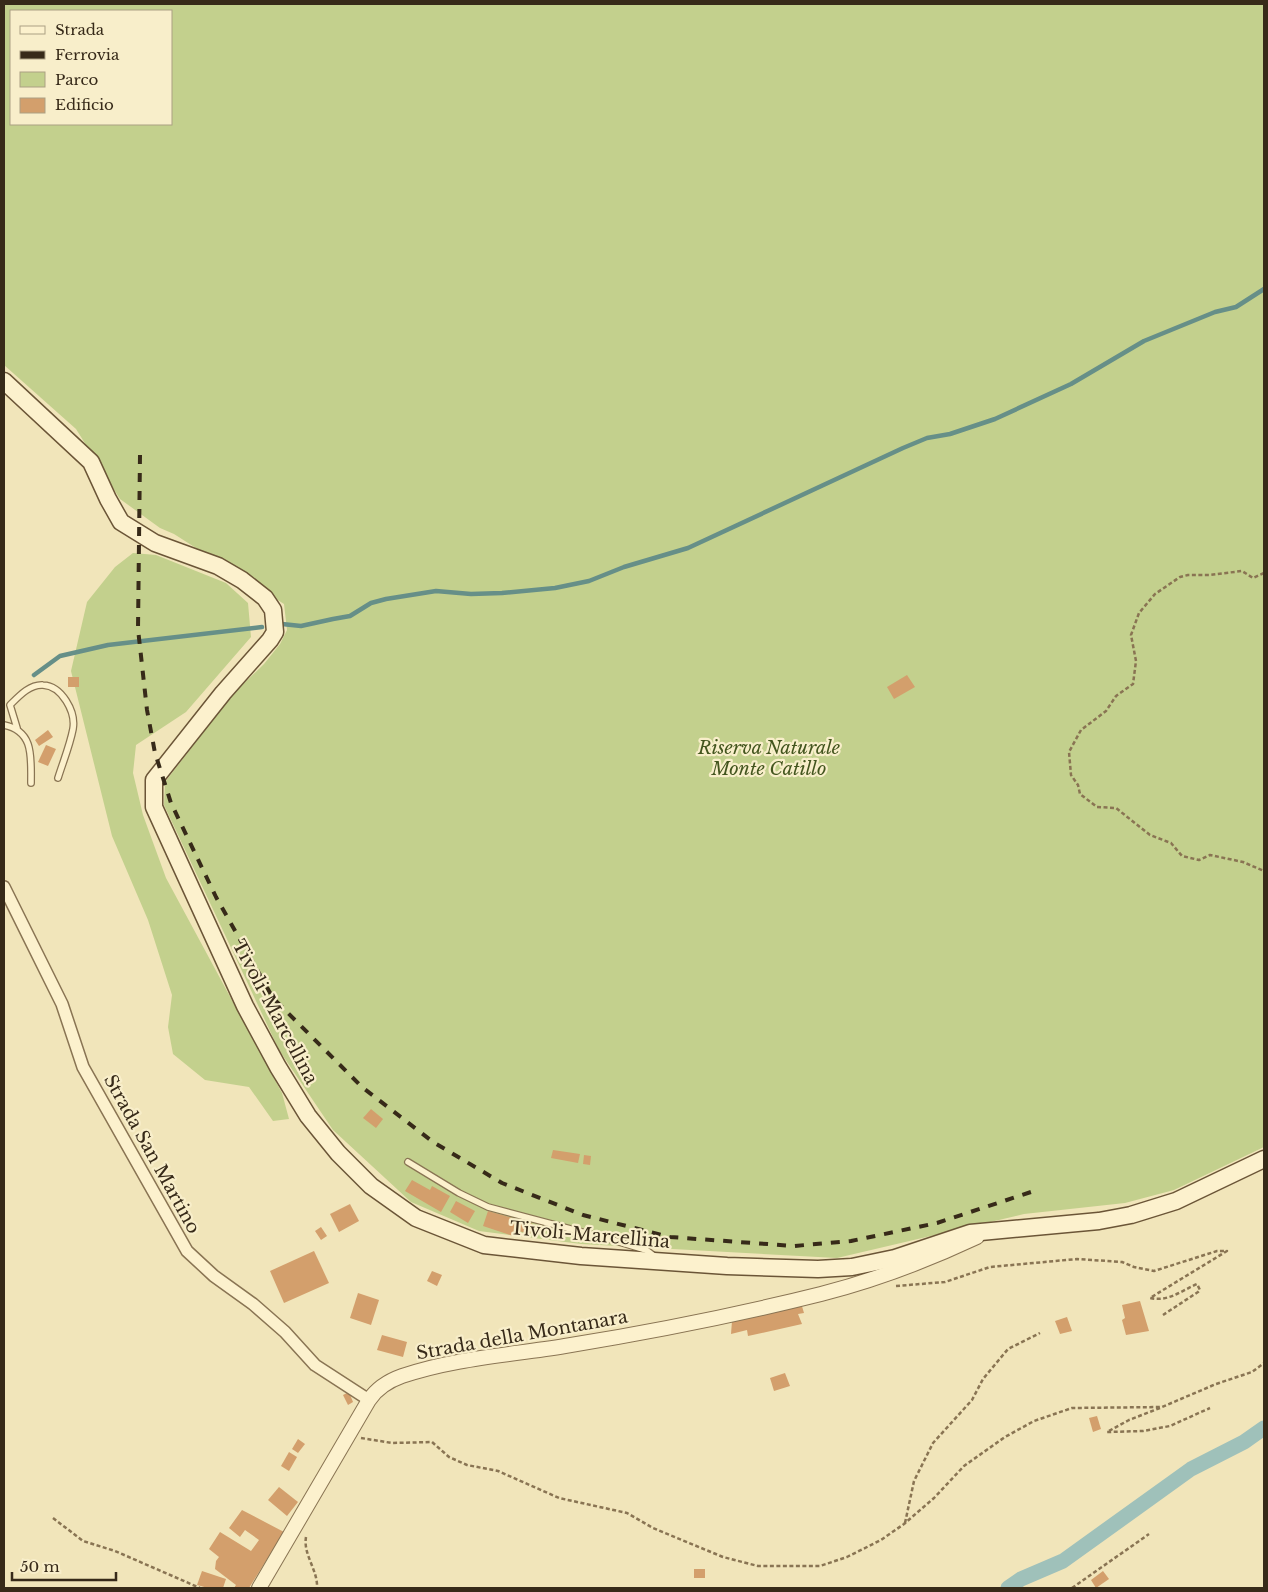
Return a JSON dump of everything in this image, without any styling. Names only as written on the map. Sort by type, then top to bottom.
[{"type":"main road","name":"Tivoli-Marcellina","points":[[4,381],[91,462],[121,522],[155,543],[226,570],[259,593],[273,610],[275,632],[270,640],[223,693],[154,780],[152,798],[154,808],[245,1006],[278,1068],[308,1116],[338,1153],[371,1186],[425,1221],[484,1245],[663,1262],[791,1268],[852,1268],[895,1258],[960,1236],[990,1230],[1099,1221],[1131,1216],[1176,1201],[1264,1159]]},
{"type":"street","name":"Strada San Martino","points":[[4,887],[62,1004],[83,1067],[186,1251],[214,1276],[253,1304],[285,1332],[315,1365],[369,1400]]},
{"type":"street","name":"Strada della Montanara","points":[[259,1588],[369,1400],[380,1387],[391,1381],[438,1366],[607,1339],[726,1316],[881,1278],[930,1260],[990,1230]]},
{"type":"lane","points":[[17,728],[10,705],[21,694],[42,685],[52,688],[63,696],[70,708],[73,728],[58,778]]},
{"type":"lane","points":[[4,726],[17,728],[22,732],[31,755],[31,782]]},
{"type":"lane","points":[[408,1162],[459,1193],[488,1207],[646,1250],[663,1262]]},
{"type":"path","points":[[1264,573],[1253,578],[1242,571],[1209,576],[1188,574],[1180,577],[1155,594],[1139,613],[1131,635],[1136,660],[1133,684],[1116,696],[1106,711],[1081,730],[1069,752],[1069,758],[1071,775],[1078,785],[1080,794],[1097,807],[1116,808],[1150,835],[1171,843],[1182,856],[1199,860],[1210,855],[1243,862],[1264,871]]},
{"type":"path","points":[[893,1286],[945,1282],[990,1267],[1077,1259],[1122,1262],[1134,1267],[1154,1271],[1217,1251],[1227,1251],[1150,1298],[1159,1300],[1171,1297],[1197,1284],[1200,1290],[1198,1292],[1163,1315]]},
{"type":"path","points":[[904,1524],[914,1481],[933,1443],[972,1400],[984,1379],[1008,1349],[1040,1333]]},
{"type":"path","points":[[1210,1408],[1170,1426],[1143,1431],[1107,1432],[1129,1420],[1216,1384],[1252,1372],[1264,1363]]},
{"type":"path","points":[[350,1430],[360,1438],[372,1438],[392,1443],[432,1442],[449,1458],[467,1465],[498,1471],[559,1498],[627,1513],[653,1528],[690,1545],[723,1557],[758,1566],[820,1566],[847,1558],[881,1540],[904,1524],[934,1498],[964,1466],[1005,1437],[1034,1421],[1072,1408],[1162,1407]]},
{"type":"path","points":[[53,1518],[83,1541],[115,1550],[200,1588]]},
{"type":"path","points":[[1072,1588],[1149,1534]]},
{"type":"path","points":[[306,1536],[305,1545],[315,1571],[317,1588]]},
{"type":"green space","name":"Riserva Naturale Monte Catillo","points":[[4,4],[1264,4],[1264,1147],[1174,1190],[1125,1203],[1024,1214],[837,1258],[581,1244],[479,1231],[411,1202],[333,1130],[279,1050],[164,805],[165,782],[233,694],[264,664],[280,644],[287,630],[284,604],[174,534],[160,528],[120,499],[76,429],[4,365]]},
{"type":"green space","points":[[133,553],[156,555],[226,583],[248,603],[251,637],[186,712],[136,745],[133,773],[143,815],[166,878],[282,1093],[289,1119],[273,1121],[249,1087],[205,1080],[173,1054],[168,1027],[172,995],[148,920],[112,836],[71,671],[87,602],[115,567]]},
{"type":"building","points":[[907,675],[915,687],[894,699],[887,687]]},
{"type":"building","points":[[68,677],[79,677],[79,687],[68,687]]},
{"type":"building","points":[[48,730],[53,737],[39,746],[35,740]]},
{"type":"building","points":[[46,745],[56,749],[48,766],[38,762]]},
{"type":"building","points":[[371,1109],[383,1119],[376,1128],[363,1118]]},
{"type":"building","points":[[553,1150],[580,1154],[578,1163],[551,1158]]},
{"type":"building","points":[[584,1155],[591,1156],[590,1165],[583,1164]]},
{"type":"building","points":[[412,1180],[430,1190],[432,1186],[450,1196],[441,1212],[405,1191]]},
{"type":"building","points":[[456,1201],[475,1211],[468,1223],[450,1212]]},
{"type":"building","points":[[350,1204],[359,1221],[339,1232],[330,1214]]},
{"type":"building","points":[[488,1211],[533,1224],[530,1234],[515,1230],[513,1236],[483,1226]]},
{"type":"building","points":[[321,1227],[327,1236],[321,1240],[315,1231]]},
{"type":"building","points":[[314,1251],[329,1283],[284,1303],[270,1271]]},
{"type":"building","points":[[432,1271],[442,1275],[437,1286],[427,1281]]},
{"type":"building","points":[[358,1293],[379,1300],[371,1325],[350,1318]]},
{"type":"building","points":[[1140,1301],[1149,1331],[1126,1335],[1122,1320],[1125,1318],[1122,1305]]},
{"type":"building","points":[[801,1303],[804,1313],[798,1314],[802,1324],[748,1336],[747,1330],[731,1334],[732,1321]]},
{"type":"building","points":[[1067,1317],[1072,1331],[1060,1334],[1055,1321]]},
{"type":"building","points":[[382,1335],[407,1342],[403,1357],[377,1350]]},
{"type":"building","points":[[785,1373],[790,1386],[774,1391],[770,1378]]},
{"type":"building","points":[[349,1392],[353,1402],[348,1405],[343,1395]]},
{"type":"building","points":[[1097,1416],[1101,1429],[1093,1432],[1089,1418]]},
{"type":"building","points":[[298,1439],[305,1444],[298,1453],[292,1449]]},
{"type":"building","points":[[289,1452],[297,1457],[289,1471],[281,1466]]},
{"type":"building","points":[[279,1487],[298,1502],[287,1516],[268,1500]]},
{"type":"building","points":[[242,1510],[284,1532],[249,1588],[234,1588],[236,1585],[215,1569],[216,1561],[219,1557],[209,1549],[220,1532],[251,1551],[259,1540],[245,1530],[240,1537],[229,1528]]},
{"type":"building","points":[[694,1569],[705,1569],[705,1578],[694,1578]]},
{"type":"building","points":[[202,1571],[226,1579],[223,1588],[208,1588],[197,1585]]},
{"type":"building","points":[[1103,1571],[1109,1579],[1096,1588],[1091,1580]]},
{"type":"waterway","points":[[282,624],[301,626],[350,616],[371,603],[436,591],[471,594],[555,588],[589,581],[624,567],[688,548],[903,448],[927,438],[950,434],[995,419],[1071,384],[1144,341],[1215,312],[1236,307],[1264,289]]},
{"type":"waterway","points":[[34,675],[60,656],[108,645],[262,627]]},
{"type":"waterway","points":[[1008,1588],[1021,1579],[1063,1561],[1191,1469],[1244,1442],[1264,1428]]},
{"type":"railway","points":[[140,455],[138,629],[147,710],[155,753],[171,803],[216,897],[273,998],[362,1087],[433,1142],[502,1183],[583,1215],[670,1237],[794,1246],[851,1241],[937,1223],[1034,1191]]}]
